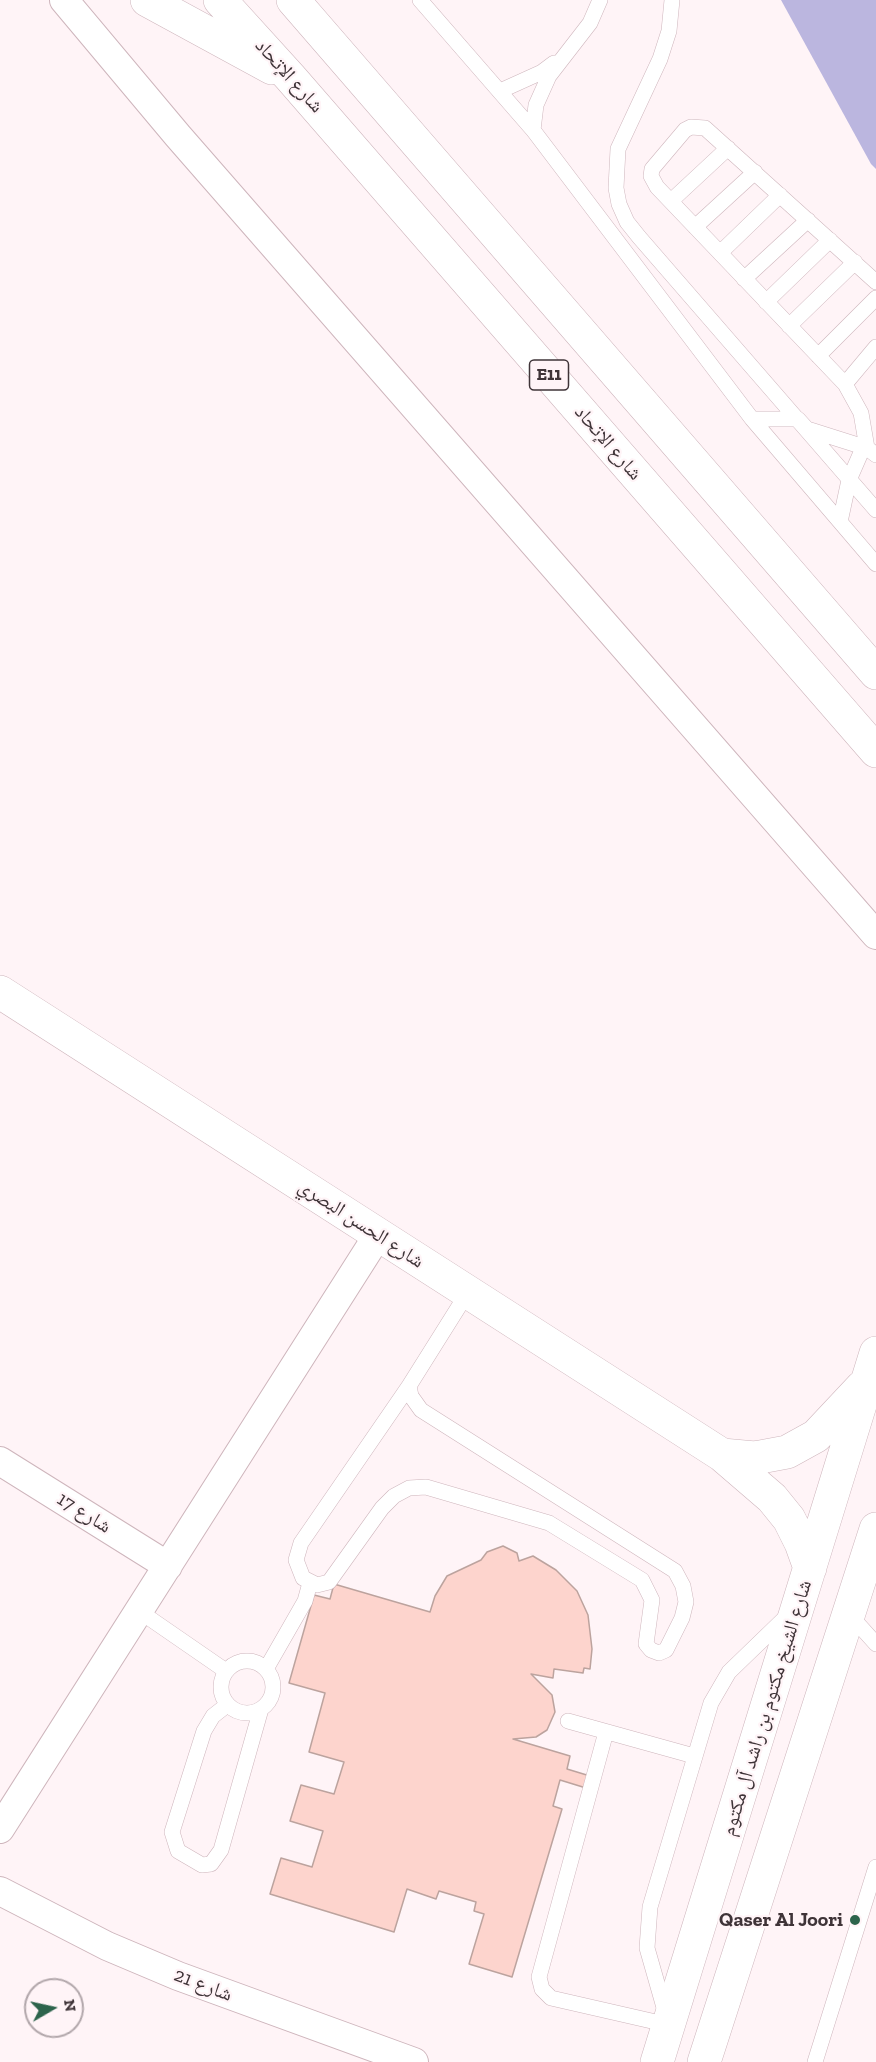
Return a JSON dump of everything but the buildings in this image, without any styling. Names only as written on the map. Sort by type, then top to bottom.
[{"type":"main road","points":[[147,0],[290,77]]},
{"type":"main road","name":"شارع الإتحاد","points":[[220,0],[290,77],[876,751]]},
{"type":"main road","name":"E11","points":[[293,0],[876,673]]},
{"type":"main road","name":"شارع الحسن البصري","points":[[0,992],[722,1455],[772,1498],[789,1519],[810,1569]]},
{"type":"main road","name":"شارع الشيخ مكتوم بن راشد آل مكتوم","points":[[657,2062],[876,1353]]},
{"type":"main road","name":"شارع الحسن البصري","points":[[722,1455],[755,1458],[787,1452],[816,1436],[865,1385]]},
{"type":"main road","points":[[704,2062],[858,1599],[876,1529]]},
{"type":"street","points":[[64,0],[186,146],[876,934]]},
{"type":"street","points":[[0,1829],[378,1235]]},
{"type":"street","name":"شارع 17","points":[[0,1461],[168,1566]]},
{"type":"street","name":"شارع 21","points":[[0,1891],[107,1946],[178,1976],[414,2062]]},
{"type":"lane","points":[[420,0],[533,129],[752,419],[876,564]]},
{"type":"lane","points":[[533,129],[536,105],[549,76],[590,23],[600,0]]},
{"type":"lane","points":[[672,0],[669,31],[660,59],[618,149],[616,188],[619,204],[627,222],[639,237],[807,429],[869,450]]},
{"type":"lane","points":[[500,91],[542,72],[568,51]]},
{"type":"lane","points":[[840,522],[849,480],[869,450],[861,413],[845,384],[653,182],[652,169],[685,130],[691,127],[705,128],[876,282]]},
{"type":"lane","points":[[671,201],[728,147]]},
{"type":"lane","points":[[695,227],[755,172]]},
{"type":"lane","points":[[720,253],[780,195]]},
{"type":"lane","points":[[744,279],[808,220]]},
{"type":"lane","points":[[766,302],[830,240]]},
{"type":"lane","points":[[789,326],[855,262]]},
{"type":"lane","points":[[818,356],[876,298]]},
{"type":"lane","points":[[845,384],[876,347]]},
{"type":"lane","points":[[752,419],[798,419]]},
{"type":"lane","points":[[798,419],[876,510]]},
{"type":"lane","points":[[409,1386],[411,1396],[421,1410],[675,1571],[683,1586],[686,1602],[682,1618],[666,1650],[658,1653],[646,1644],[652,1600],[642,1580],[633,1573],[549,1523],[426,1487],[409,1488],[394,1496],[382,1508],[334,1578],[323,1585],[310,1583],[298,1570],[296,1560],[301,1543],[409,1386],[468,1293]]},
{"type":"lane","points":[[266,1669],[305,1600],[310,1583]]},
{"type":"lane","points":[[858,1599],[876,1644]]},
{"type":"lane","points":[[669,2025],[651,1967],[647,1929],[650,1907],[694,1756],[711,1703],[729,1672],[799,1605]]},
{"type":"lane","points":[[139,1611],[226,1671]]},
{"type":"lane","points":[[227,1705],[213,1716],[204,1731],[172,1832],[178,1851],[202,1865],[211,1864],[218,1858],[261,1709],[272,1695],[271,1677],[266,1669],[250,1660],[232,1665],[226,1671],[220,1688],[227,1705],[237,1712],[249,1714],[261,1709]]},
{"type":"lane","points":[[568,1721],[694,1756]]},
{"type":"lane","points":[[606,1732],[539,1977],[542,1989],[551,1998],[669,2025]]},
{"type":"lane","points":[[815,2062],[876,1867]]},
{"type":"shaded area","points":[[781,0],[876,0],[876,169],[871,164]]},
{"type":"place","name":"Qaser Al Joori","points":[[855,1920]]}]
